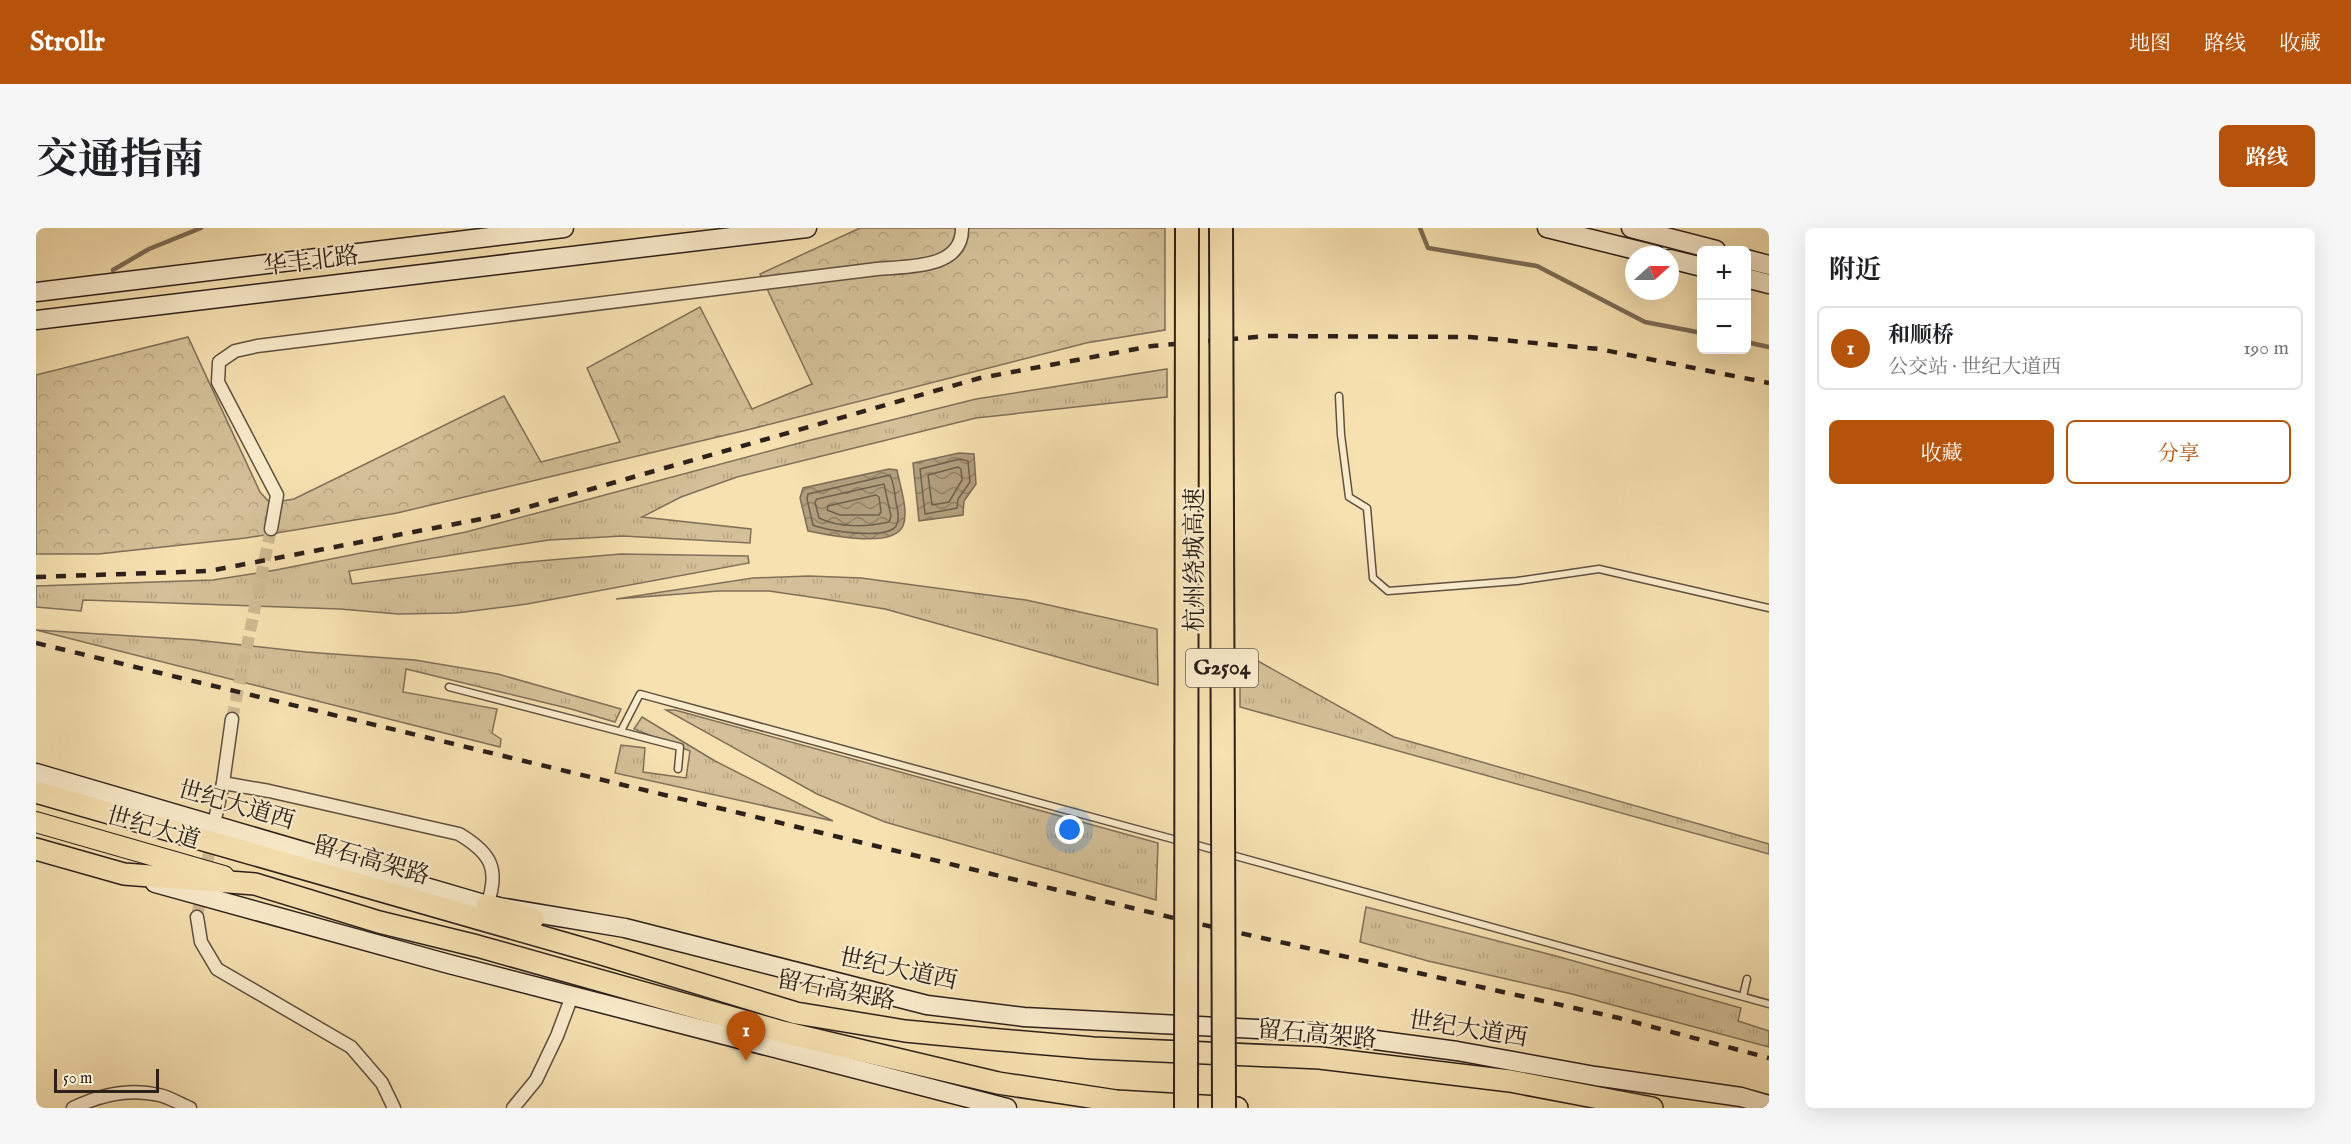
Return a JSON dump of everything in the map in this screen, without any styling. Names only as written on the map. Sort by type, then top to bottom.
[{"type":"highway","name":"杭州绕城高速","points":[[1186,1108],[1187,228]]},
{"type":"highway","name":"杭州绕城高速","points":[[1221,228],[1224,1108]]},
{"type":"highway","name":"留石高架路","points":[[36,792],[595,952],[796,1013],[904,1031],[1093,1048],[1320,1058],[1510,1081],[1652,1108]]},
{"type":"highway","name":"留石高架路","points":[[45,852],[124,874],[255,884],[379,922],[477,946],[783,1032],[998,1083],[1116,1101],[1237,1108]]},
{"type":"highway","points":[[487,905],[904,1031]]},
{"type":"main road","name":"华丰北路","points":[[36,292],[564,228]]},
{"type":"main road","name":"华丰北路","points":[[36,320],[807,228]]},
{"type":"main road","points":[[1548,228],[1625,247]]},
{"type":"main road","points":[[1631,228],[1701,246]]},
{"type":"main road","points":[[1751,260],[1769,265]]},
{"type":"main road","points":[[1679,261],[1697,266]]},
{"type":"main road","points":[[1751,279],[1769,284]]},
{"type":"main road","name":"世纪大道西","points":[[36,773],[487,905],[625,928],[927,1005],[1035,1017],[1316,1032],[1457,1051],[1595,1076],[1740,1097],[1769,1105]]},
{"type":"main road","name":"世纪大道","points":[[36,822],[255,884]]},
{"type":"main road","points":[[36,842],[45,852]]},
{"type":"main road","points":[[124,874],[572,996],[1007,1108]]},
{"type":"street","points":[[271,529],[277,495],[218,382],[219,362],[235,351],[280,343],[936,263],[952,253],[962,237],[962,228]]},
{"type":"street","points":[[216,815],[232,719]]},
{"type":"street","points":[[223,783],[269,791],[459,834],[478,846],[490,864],[495,884],[487,905]]},
{"type":"street","points":[[197,917],[201,942],[217,969],[351,1047],[382,1083],[394,1108]]},
{"type":"street","points":[[513,1108],[536,1080],[557,1036],[572,996]]},
{"type":"street","points":[[73,1108],[90,1100],[121,1092],[160,1095],[190,1108]]},
{"type":"lane","points":[[1339,396],[1341,435],[1349,497],[1367,508],[1373,578],[1388,591],[1517,581],[1599,569],[1769,608]]},
{"type":"lane","points":[[449,687],[680,747],[678,769]]},
{"type":"lane","points":[[621,732],[640,694],[968,782],[1769,1004]]},
{"type":"lane","points":[[1743,996],[1747,979]]},
{"type":"green space","points":[[860,228],[1165,228],[1165,330],[1086,343],[747,430],[397,513],[246,538],[98,554],[36,554],[36,375],[188,337],[260,492],[270,503],[294,499],[504,396],[541,462],[620,442],[587,368],[700,307],[752,409],[812,384],[760,274]]},
{"type":"green space","points":[[1167,369],[1167,397],[976,418],[737,477],[681,497],[642,517],[751,529],[750,543],[623,536],[549,540],[349,571],[352,584],[515,563],[621,554],[748,556],[749,563],[527,604],[456,613],[398,614],[340,609],[83,600],[81,611],[36,607],[36,586],[213,580],[276,570],[466,532],[807,441],[976,399]]},
{"type":"green space","points":[[809,576],[861,578],[1026,600],[1157,629],[1158,685],[885,609],[824,599],[769,591],[719,591],[616,599],[753,578]]},
{"type":"green space","points":[[36,630],[196,640],[306,652],[415,660],[498,674],[621,709],[615,722],[406,669],[403,692],[497,709],[492,733],[501,739],[500,747]]},
{"type":"green space","points":[[1240,651],[1394,737],[1769,844],[1769,854],[1240,707]]},
{"type":"green space","points":[[666,710],[675,710],[1158,843],[1156,900],[885,822],[817,794]]},
{"type":"green space","points":[[642,717],[715,761],[833,821],[615,773],[621,745],[645,748],[643,772],[686,778],[690,751],[634,729]]},
{"type":"green space","points":[[1366,907],[1556,956],[1741,1008],[1738,1021],[1769,1031],[1769,1047],[1572,994],[1428,961],[1360,942]]},
{"type":"water","points":[[959,453],[974,454],[976,484],[964,501],[963,515],[919,521],[913,463]]},
{"type":"water","points":[[889,469],[897,470],[905,506],[905,520],[897,533],[887,537],[859,539],[808,531],[800,498],[803,488]]},
{"type":"waterway","points":[[113,270],[149,249],[201,228]]},
{"type":"waterway","points":[[1420,228],[1428,248],[1537,266],[1645,322],[1697,332]]},
{"type":"waterway","points":[[1751,343],[1769,347]]},
{"type":"tunnel","points":[[232,719],[271,529]]},
{"type":"tunnel","points":[[197,917],[212,837]]},
{"type":"railway","points":[[36,577],[209,571],[497,516],[980,378],[1152,346],[1267,336],[1470,337],[1599,349],[1769,383]]},
{"type":"railway","points":[[36,643],[1182,920],[1619,1018],[1769,1058]]},
{"type":"place","name":"和顺桥","points":[[746,1061]]}]
